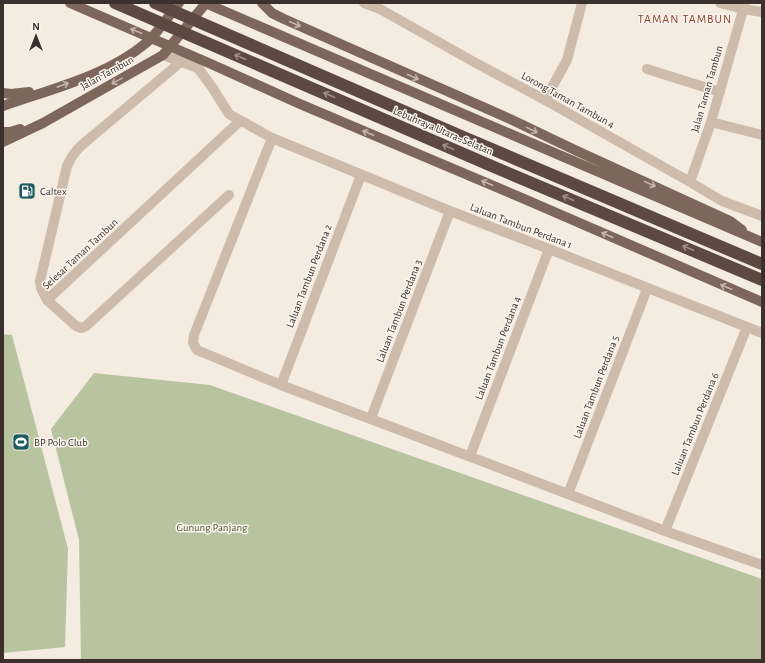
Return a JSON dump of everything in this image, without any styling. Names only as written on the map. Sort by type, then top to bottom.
[{"type":"highway","name":"Lebuhraya Utara–Selatan","points":[[116,3],[494,167],[762,280]]},
{"type":"highway","name":"Lebuhraya Utara–Selatan","points":[[155,3],[762,264]]},
{"type":"main road","points":[[70,3],[300,104],[762,302]]},
{"type":"main road","name":"Jalan Tambun","points":[[3,106],[99,72],[123,60],[147,42],[179,3]]},
{"type":"main road","points":[[205,3],[758,241]]},
{"type":"main road","name":"Jalan Tambun","points":[[3,142],[41,123],[163,55],[205,3]]},
{"type":"main road","points":[[262,3],[272,13],[284,19],[510,119],[577,152],[730,220],[758,241]]},
{"type":"main road","points":[[3,93],[11,94],[45,91]]},
{"type":"main road","points":[[3,132],[10,132],[41,123]]},
{"type":"street","name":"Lorong Taman Tambun 4","points":[[364,3],[381,6],[474,62],[545,100],[722,201],[762,216]]},
{"type":"street","points":[[545,100],[567,60],[582,3]]},
{"type":"street","points":[[720,3],[744,6],[762,12]]},
{"type":"street","name":"Jalan Taman Tambun","points":[[690,182],[712,122],[744,6]]},
{"type":"street","name":"Laluan Tambun Perdana 1","points":[[163,55],[198,68],[229,114],[272,138],[450,211],[549,248],[762,333]]},
{"type":"street","name":"Selesar Taman Tambun","points":[[182,61],[78,148],[71,157],[65,173],[40,281],[40,286],[47,300],[240,121]]},
{"type":"street","points":[[646,69],[720,92]]},
{"type":"street","points":[[712,122],[762,135]]},
{"type":"street","points":[[272,138],[194,335],[193,343],[197,350],[281,385],[665,531],[762,565]]},
{"type":"street","name":"Laluan Tambun Perdana 2","points":[[281,385],[361,175]]},
{"type":"street","points":[[47,300],[76,326],[81,328],[86,326],[229,195]]},
{"type":"street","name":"Laluan Tambun Perdana 3","points":[[371,418],[450,211]]},
{"type":"street","name":"Laluan Tambun Perdana 4","points":[[470,456],[549,248]]},
{"type":"street","name":"Laluan Tambun Perdana 5","points":[[568,494],[647,288]]},
{"type":"street","name":"Laluan Tambun Perdana 6","points":[[665,531],[747,327]]},
{"type":"green space","name":"BP Polo Club","points":[[3,334],[12,335],[68,549],[65,647],[3,653]]},
{"type":"green space","name":"Gunung Panjang","points":[[94,373],[210,385],[762,579],[762,660],[81,660],[79,540],[51,429]]},
{"type":"place","name":"Caltex","points":[[27,191]]},
{"type":"place","name":"BP Polo Club","points":[[21,442]]},
{"type":"district","name":"TAMAN TAMBUN","points":[[685,19]]}]
